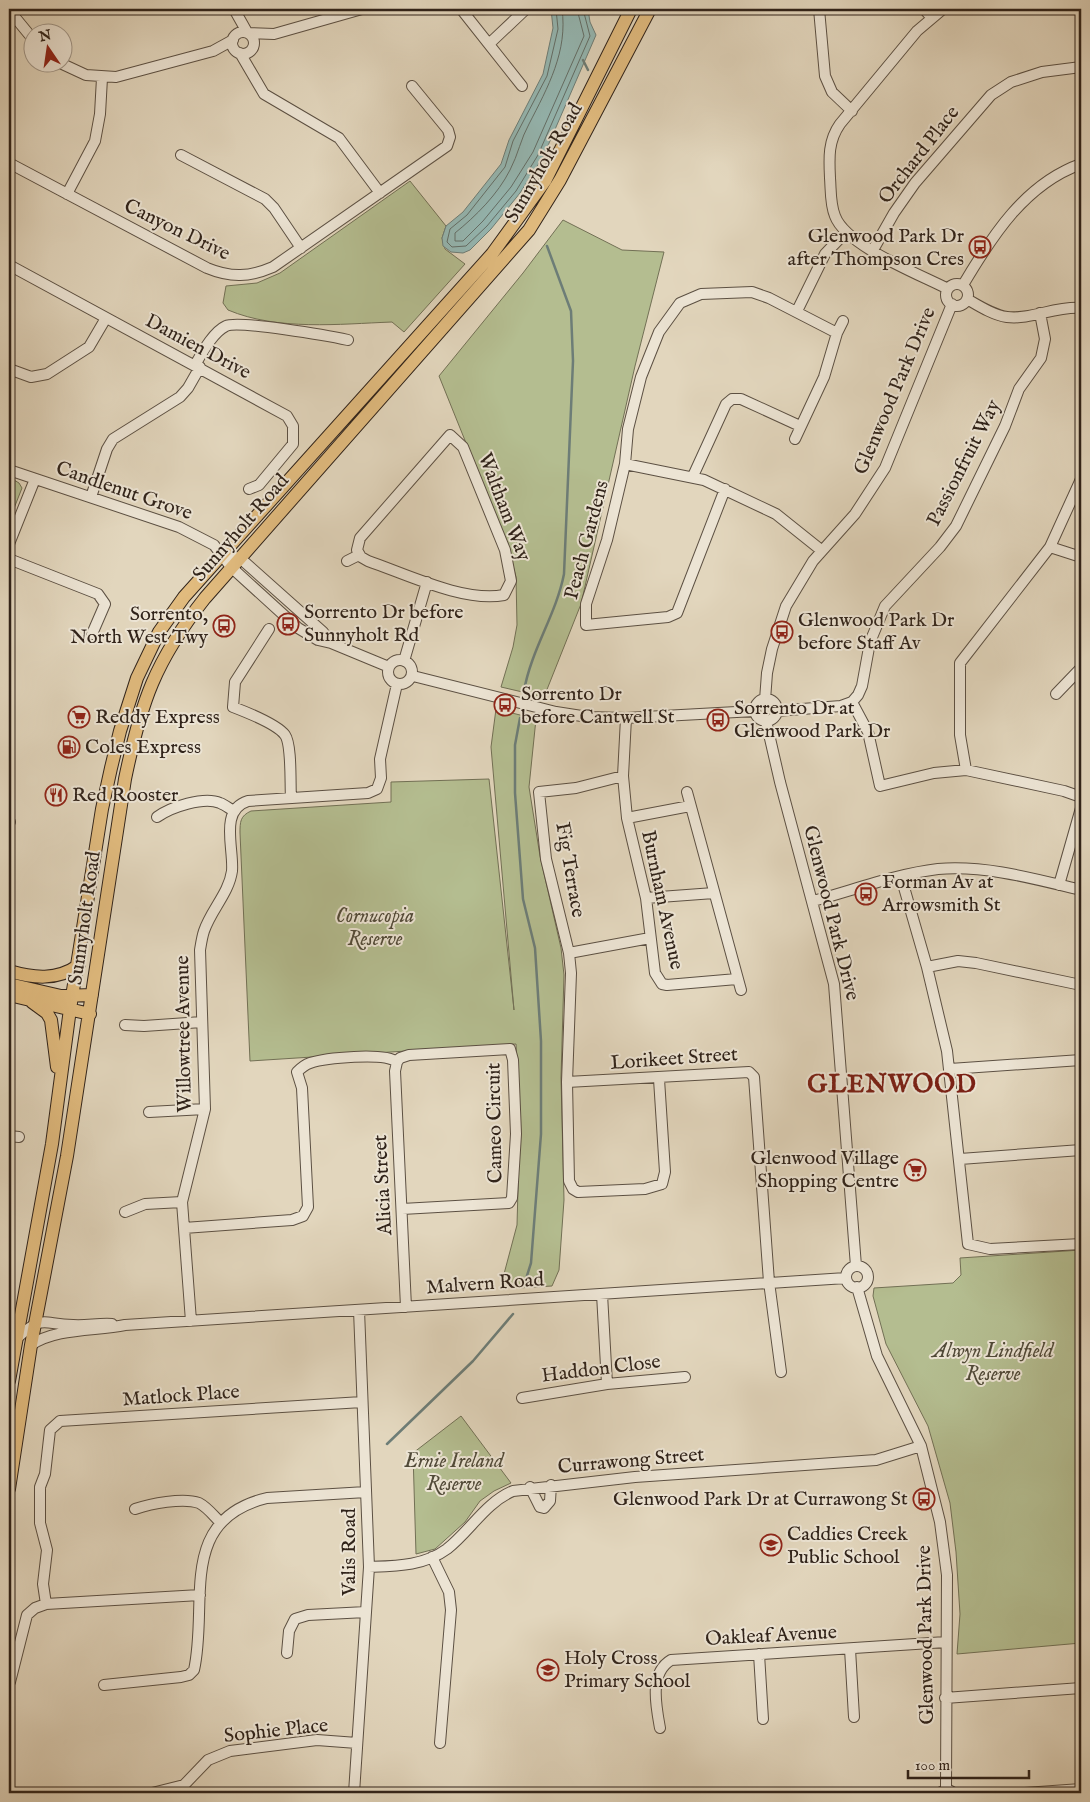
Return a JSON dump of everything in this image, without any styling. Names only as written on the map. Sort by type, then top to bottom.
[{"type":"main road","name":"Sunnyholt Road","points":[[9,1381],[43,1199],[71,1003],[79,965],[102,809],[120,732],[137,678],[159,632],[171,613],[492,254],[526,211],[559,156],[631,9]]},
{"type":"main road","name":"Sunnyholt Road","points":[[9,1489],[31,1345],[62,1184],[90,1014],[125,779],[143,704],[168,650],[188,618],[529,230],[556,186],[650,9]]},
{"type":"main road","points":[[9,971],[27,976],[49,977],[70,971],[79,965]]},
{"type":"main road","points":[[9,984],[71,1003],[90,1014]]},
{"type":"main road","points":[[9,995],[32,1002],[71,1003],[92,995]]},
{"type":"main road","points":[[32,1002],[47,1013],[54,1029],[59,1094]]},
{"type":"street","points":[[72,70],[102,78],[132,74],[213,51],[240,32],[274,34],[339,12],[362,9]]},
{"type":"street","points":[[461,9],[490,43],[522,86]]},
{"type":"street","points":[[490,43],[526,9]]},
{"type":"street","points":[[819,9],[825,76],[832,92],[852,111]]},
{"type":"street","points":[[924,9],[931,17]]},
{"type":"street","points":[[943,9],[931,17],[917,31],[836,129],[829,152],[833,211],[845,233],[948,289]]},
{"type":"street","points":[[9,10],[22,26]]},
{"type":"street","points":[[235,11],[254,39],[252,72]]},
{"type":"street","points":[[235,11],[233,46],[252,72],[260,90],[270,99],[339,138],[380,193]]},
{"type":"street","points":[[213,51],[247,54],[253,48],[273,37],[274,34]]},
{"type":"street","name":"Orchard Place","points":[[874,250],[894,213],[915,182],[983,102],[1011,82],[1042,72],[1081,67]]},
{"type":"street","points":[[67,194],[95,141],[100,114],[102,78]]},
{"type":"street","name":"Canyon Drive","points":[[9,162],[219,273],[243,276],[261,272],[301,248],[454,141],[448,130],[412,86]]},
{"type":"street","points":[[181,154],[265,200],[274,208],[301,248]]},
{"type":"street","points":[[962,285],[989,243],[1025,199],[1048,180],[1081,164]]},
{"type":"street","points":[[837,333],[796,311],[826,254],[845,233]]},
{"type":"street","name":"Damien Drive","points":[[9,265],[288,416],[293,426],[293,444],[288,453],[259,485],[249,489]]},
{"type":"street","points":[[956,284],[962,285],[967,291],[967,300],[960,305],[952,304],[946,298],[948,289],[956,284]]},
{"type":"street","name":"Peach Gardens","points":[[725,490],[677,613],[668,617],[586,625],[586,604],[607,540],[625,464],[628,429],[641,377],[659,332],[680,303],[701,294],[752,292],[766,296],[796,311]]},
{"type":"street","points":[[967,300],[992,312],[1008,317],[1064,308],[1081,308]]},
{"type":"street","name":"Glenwood Park Drive","points":[[765,700],[767,673],[780,618],[796,586],[821,550],[855,514],[885,468],[952,304]]},
{"type":"street","name":"Passionfruit Way","points":[[852,702],[862,686],[870,642],[885,606],[940,547],[956,526],[1005,426],[1017,394],[1043,351],[1045,333],[1040,313]]},
{"type":"street","points":[[9,369],[31,377],[47,374],[89,347],[106,318]]},
{"type":"street","points":[[795,439],[824,377],[837,333],[843,321]]},
{"type":"street","points":[[90,497],[107,449],[113,438],[180,397],[188,388],[197,366],[218,333],[229,324],[243,323],[348,340]]},
{"type":"street","points":[[693,476],[726,404],[732,399],[743,399],[800,426]]},
{"type":"street","name":"Waltham Way","points":[[359,555],[357,545],[360,538],[450,436],[463,447],[502,542],[511,578],[504,595],[488,598],[473,596],[427,582]]},
{"type":"street","points":[[625,464],[693,476],[725,490],[776,514],[821,550]]},
{"type":"street","name":"Candlenut Grove","points":[[9,470],[188,531],[214,545],[221,555]]},
{"type":"street","points":[[9,544],[35,479]]},
{"type":"street","points":[[966,770],[960,736],[960,663],[1050,547],[1081,479]]},
{"type":"street","points":[[1050,547],[1081,558]]},
{"type":"street","points":[[221,555],[235,563],[323,632],[331,643]]},
{"type":"street","points":[[347,561],[359,555],[368,561],[427,582],[404,661]]},
{"type":"street","points":[[9,559],[98,594],[105,604],[92,634]]},
{"type":"street","points":[[235,563],[298,628],[318,640],[331,643],[389,667]]},
{"type":"street","points":[[269,630],[235,682],[233,707],[284,733],[288,743],[291,798]]},
{"type":"street","points":[[396,661],[404,661],[412,667],[413,676],[405,684],[397,684],[389,677],[389,667],[396,661]]},
{"type":"street","points":[[1056,694],[1081,668]]},
{"type":"street","points":[[413,676],[566,714],[588,717],[626,718],[755,711]]},
{"type":"street","points":[[158,817],[171,807],[181,804],[216,802],[234,811],[239,805],[248,801],[368,793],[377,789],[381,776],[380,759],[397,684]]},
{"type":"street","points":[[765,700],[774,703],[776,711],[774,717],[766,721],[758,718],[755,711],[757,704],[765,700]]},
{"type":"street","points":[[776,711],[841,706],[852,702],[868,732],[880,786],[934,773],[966,770],[1064,791],[1081,797]]},
{"type":"street","name":"Burnham Avenue","points":[[626,718],[623,776],[627,818],[646,898],[655,973],[662,984],[737,979]]},
{"type":"street","name":"Glenwood Park Drive","points":[[766,721],[836,996],[856,1266]]},
{"type":"street","name":"Fig Terrace","points":[[623,776],[576,788],[540,792],[546,859],[571,973],[567,1082],[570,1181],[573,1189],[578,1192],[645,1189],[662,1184],[665,1172],[658,1078]]},
{"type":"street","points":[[687,792],[741,990]]},
{"type":"street","points":[[627,818],[690,806]]},
{"type":"street","points":[[1059,885],[1081,808]]},
{"type":"street","name":"Willowtree Avenue","points":[[191,1321],[182,1202],[205,1109],[206,1091],[200,950],[204,930],[230,879],[232,865],[230,824],[234,811]]},
{"type":"street","points":[[813,901],[901,877],[937,870],[967,869],[1008,874],[1081,890]]},
{"type":"street","points":[[901,877],[927,967],[950,1069],[968,1244],[990,1249],[1081,1244]]},
{"type":"street","points":[[646,898],[714,894]]},
{"type":"street","points":[[568,953],[650,938]]},
{"type":"street","points":[[927,967],[958,962],[976,962],[1081,985]]},
{"type":"street","points":[[124,1025],[144,1026],[202,1022]]},
{"type":"street","name":"Cameo Circuit","points":[[397,1062],[400,1058],[409,1055],[510,1050],[513,1060],[516,1134],[512,1198],[510,1203],[402,1209]]},
{"type":"street","points":[[184,1228],[292,1220],[304,1216],[307,1212],[302,1088],[297,1072],[308,1064],[333,1059],[385,1058],[397,1062]]},
{"type":"street","points":[[950,1069],[1081,1060]]},
{"type":"street","name":"Alicia Street","points":[[397,1062],[395,1071],[406,1307]]},
{"type":"street","name":"Lorikeet Street","points":[[567,1082],[749,1072],[754,1077],[769,1282],[781,1372]]},
{"type":"street","points":[[149,1112],[205,1109]]},
{"type":"street","points":[[960,1159],[1081,1150]]},
{"type":"street","points":[[124,1212],[145,1204],[182,1202]]},
{"type":"street","points":[[856,1266],[863,1268],[868,1277],[866,1283],[857,1287],[851,1286],[846,1278],[848,1271],[856,1266]]},
{"type":"street","name":"Malvern Road","points":[[35,1324],[50,1321],[72,1325],[125,1325],[846,1278]]},
{"type":"street","name":"Glenwood Park Drive","points":[[857,1287],[877,1356],[921,1446],[935,1497],[944,1541],[947,1575],[946,1792]]},
{"type":"street","points":[[602,1294],[606,1384]]},
{"type":"street","name":"Valis Road","points":[[354,1793],[369,1567],[359,1310]]},
{"type":"street","points":[[16,1339],[35,1324]]},
{"type":"street","name":"Malvern Road","points":[[31,1345],[46,1336],[99,1331],[125,1325]]},
{"type":"street","name":"Haddon Close","points":[[522,1398],[606,1384],[685,1377]]},
{"type":"street","name":"Matlock Place","points":[[46,1604],[43,1584],[46,1550],[40,1523],[40,1487],[45,1474],[50,1430],[60,1422],[362,1402]]},
{"type":"street","name":"Currawong Street","points":[[369,1567],[416,1563],[432,1557],[452,1544],[500,1497],[530,1487],[876,1460],[921,1446]]},
{"type":"street","points":[[530,1487],[537,1504],[544,1508],[550,1501],[551,1485]]},
{"type":"street","points":[[104,1685],[189,1675],[194,1670],[197,1658],[200,1595],[208,1543],[220,1522],[239,1507],[267,1498],[366,1492]]},
{"type":"street","points":[[135,1510],[150,1504],[190,1501],[204,1506],[220,1522]]},
{"type":"street","points":[[432,1557],[449,1592],[451,1610],[440,1743]]},
{"type":"street","points":[[10,1682],[27,1615],[35,1608],[46,1604],[200,1595]]},
{"type":"street","points":[[287,1653],[289,1631],[295,1619],[308,1615],[366,1612]]},
{"type":"street","name":"Oakleaf Avenue","points":[[660,1728],[657,1678],[668,1662],[678,1659],[946,1642]]},
{"type":"street","points":[[850,1649],[854,1717]]},
{"type":"street","points":[[759,1654],[763,1720]]},
{"type":"street","points":[[946,1698],[1081,1688]]},
{"type":"street","name":"Sophie Place","points":[[152,1793],[179,1788],[189,1782],[204,1763],[212,1757],[230,1750],[318,1740],[357,1743]]},
{"type":"street","points":[[1025,1793],[1081,1789]]},
{"type":"green space","points":[[410,181],[446,226],[442,238],[445,249],[465,264],[404,332],[392,322],[309,325],[267,321],[247,317],[228,310],[223,303],[226,286],[257,283],[280,273]]},
{"type":"green space","points":[[563,220],[622,250],[664,252],[635,366],[581,604],[544,697],[501,687],[513,647],[517,625],[516,577],[508,547],[439,376],[523,273]]},
{"type":"green space","points":[[9,477],[19,483],[22,488],[9,521]]},
{"type":"green space","name":"Cornucopia Reserve","points":[[496,709],[536,719],[529,787],[540,856],[561,948],[564,975],[561,1078],[564,1200],[559,1270],[552,1286],[500,1289],[517,1225],[520,1117],[516,1044],[250,1061],[240,833],[241,820],[251,811],[391,802],[391,782],[489,779],[514,1010],[491,747]]},
{"type":"green space","name":"Alwyn Lindfield Reserve","points":[[1081,1250],[1081,1643],[957,1654],[960,1614],[956,1552],[950,1503],[928,1426],[886,1344],[873,1296],[874,1288],[953,1283],[961,1275],[960,1258]]},
{"type":"green space","name":"Ernie Ireland Reserve","points":[[461,1416],[511,1483],[494,1491],[480,1501],[465,1522],[435,1549],[416,1554],[413,1453]]},
{"type":"water","points":[[551,9],[588,9],[590,22],[596,35],[543,157],[520,193],[491,229],[470,250],[463,253],[451,252],[443,246],[442,238],[446,226],[463,212],[501,164],[509,140],[543,74],[553,28]]},
{"type":"waterway","points":[[583,60],[588,70]]},
{"type":"waterway","points":[[524,691],[532,661],[555,604],[564,574],[573,361],[571,311],[547,246]]},
{"type":"waterway","points":[[520,718],[515,745],[515,793],[523,899],[535,948],[541,1041],[541,1134],[531,1263],[524,1285]]},
{"type":"waterway","points":[[387,1444],[473,1361],[513,1314]]},
{"type":"place","name":"Glenwood Park Dr after Thompson Cres","points":[[980,247]]},
{"type":"place","name":"Sorrento Dr before Sunnyholt Rd","points":[[288,624]]},
{"type":"place","name":"Sorrento, North West Twy","points":[[224,626]]},
{"type":"place","name":"Glenwood Park Dr before Staff Av","points":[[782,632]]},
{"type":"place","name":"Sorrento Dr before Cantwell St","points":[[505,705]]},
{"type":"place","name":"Reddy Express","points":[[79,717]]},
{"type":"place","name":"Sorrento Dr at Glenwood Park Dr","points":[[718,720]]},
{"type":"place","name":"Coles Express","points":[[69,747]]},
{"type":"place","name":"Red Rooster","points":[[56,795]]},
{"type":"place","name":"Forman Av at Arrowsmith St","points":[[866,894]]},
{"type":"place","name":"Glenwood Village Shopping Centre","points":[[915,1170]]},
{"type":"place","name":"Glenwood Park Dr at Currawong St","points":[[924,1499]]},
{"type":"place","name":"Caddies Creek Public School","points":[[771,1545]]},
{"type":"place","name":"Holy Cross Primary School","points":[[548,1670]]},
{"type":"district","name":"GLENWOOD","points":[[892,1085]]}]
